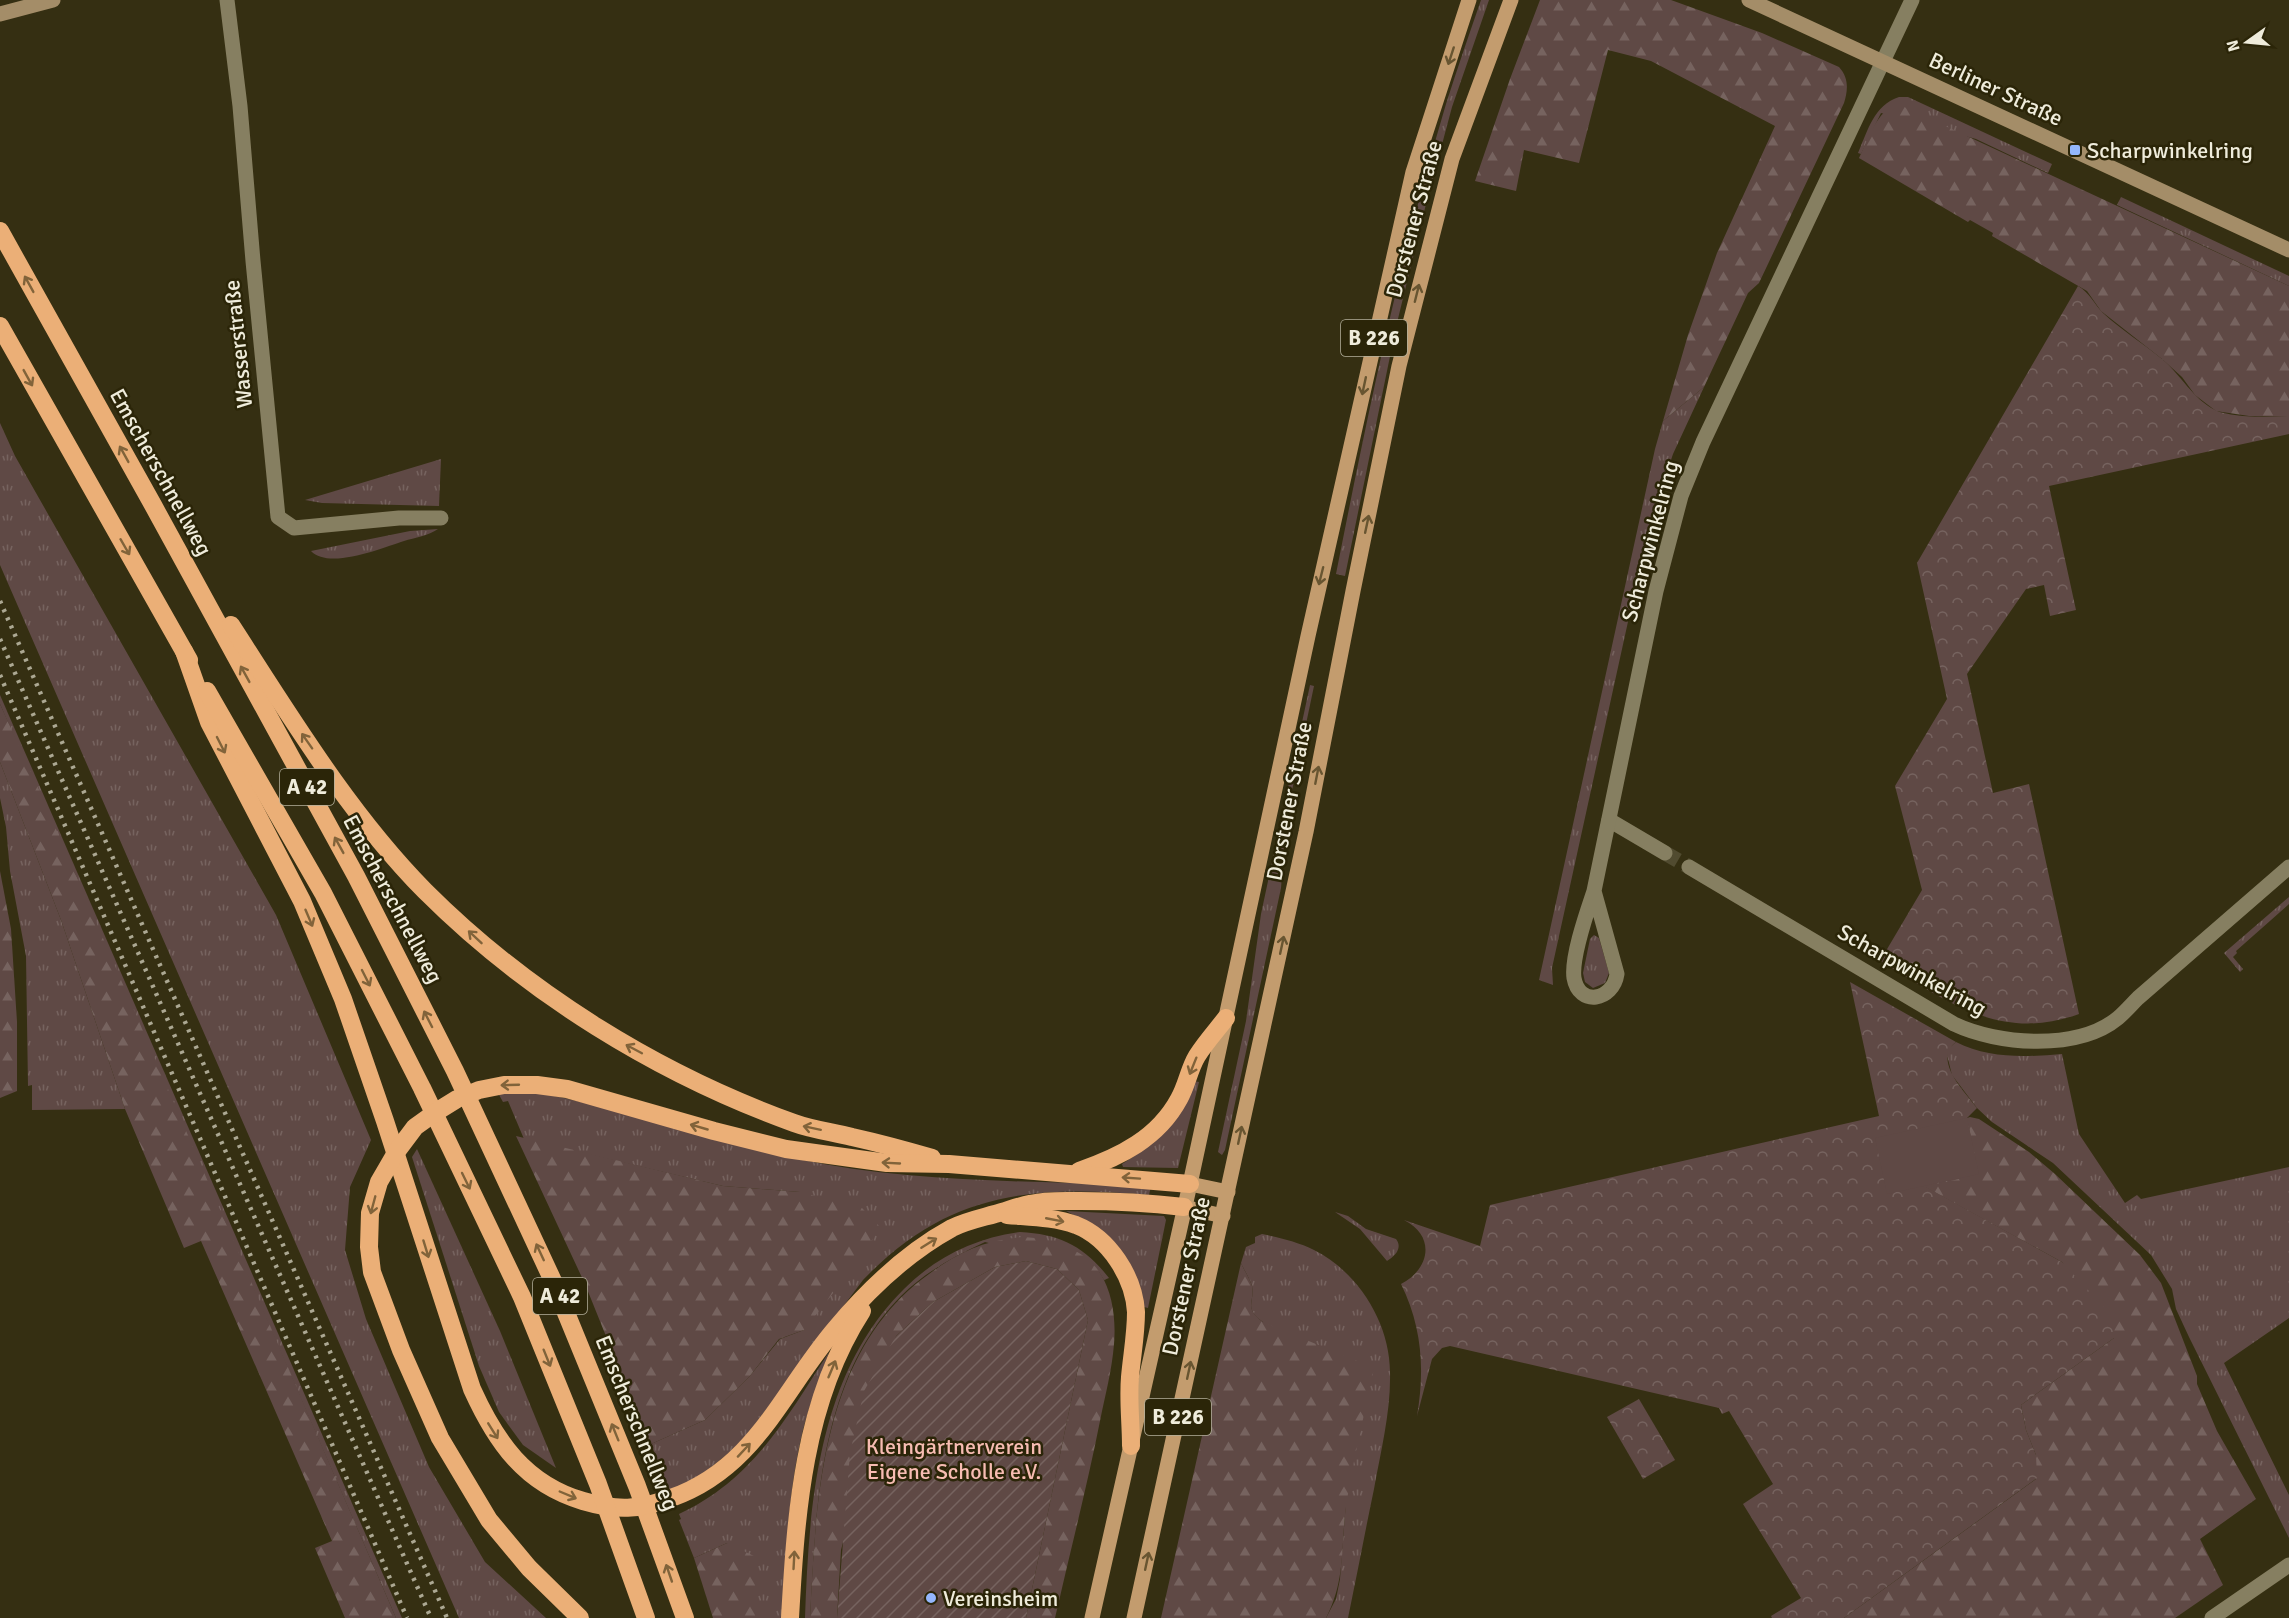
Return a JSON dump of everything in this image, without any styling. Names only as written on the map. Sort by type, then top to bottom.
[{"type":"highway","name":"Emscherschnellweg","points":[[0,231],[356,876],[455,1071],[553,1281],[654,1528],[685,1618]]},
{"type":"highway","name":"A 42","points":[[0,326],[323,893],[422,1088],[522,1297],[598,1484],[646,1618]]},
{"type":"highway","points":[[153,505],[303,735],[378,838],[424,890],[496,957],[627,1046],[736,1099],[796,1124],[889,1145],[949,1164]]},
{"type":"highway","points":[[184,651],[209,722],[302,901],[343,999],[472,1389],[486,1420],[501,1443],[519,1464],[546,1485],[573,1498],[603,1507],[624,1509],[652,1505],[691,1491],[716,1476],[742,1453],[784,1402],[835,1329],[883,1279],[914,1252],[953,1228],[1030,1204],[1049,1201],[1152,1203],[1184,1207]]},
{"type":"highway","points":[[1071,1173],[1136,1146],[1161,1125],[1181,1096],[1197,1057],[1226,1018]]},
{"type":"highway","points":[[580,1618],[529,1568],[489,1520],[440,1438],[380,1296],[372,1272],[369,1247],[370,1213],[379,1182],[397,1151],[415,1127],[457,1099],[479,1090],[504,1085],[537,1085],[567,1089],[786,1149],[887,1163],[949,1164],[1190,1184]]},
{"type":"highway","points":[[997,1214],[1048,1218],[1077,1226],[1102,1242],[1120,1266],[1132,1292],[1136,1311],[1130,1378],[1131,1446]]},
{"type":"highway","points":[[790,1618],[795,1542],[804,1468],[819,1400],[853,1325],[883,1279]]},
{"type":"main road","points":[[0,14],[53,0]]},
{"type":"main road","name":"Dorstener Straße","points":[[1092,1618],[1410,183],[1469,0]]},
{"type":"main road","name":"Dorstener Straße","points":[[1134,1618],[1306,832],[1403,349],[1452,159],[1511,0]]},
{"type":"main road","name":"Berliner Straße","points":[[1749,0],[2289,250]]},
{"type":"main road","points":[[1190,1184],[1228,1192]]},
{"type":"main road","points":[[1184,1207],[1223,1216]]},
{"type":"street","name":"Wasserstraße","points":[[227,0],[240,106],[278,517],[294,528],[399,518],[441,518]]},
{"type":"street","name":"Scharpwinkelring","points":[[1594,891],[1617,974],[1616,983],[1600,997],[1582,993],[1574,980],[1574,972],[1581,932],[1594,891],[1656,591],[1681,496],[1703,442],[1912,0]]},
{"type":"street","points":[[1609,820],[1665,853]]},
{"type":"street","name":"Scharpwinkelring","points":[[1689,867],[1954,1024],[1968,1031],[1991,1037],[2031,1042],[2054,1041],[2085,1035],[2117,1019],[2138,998],[2289,867]]},
{"type":"street","points":[[2212,1618],[2289,1565]]},
{"type":"green space","points":[[1481,0],[1489,0],[1452,107],[1425,208],[1396,327],[1345,576],[1336,574],[1399,279],[1446,104]]},
{"type":"green space","points":[[1540,0],[1671,0],[1762,33],[1839,67],[1846,80],[1844,103],[1759,283],[1748,293],[1704,387],[1663,421],[1688,335],[1717,253],[1775,126],[1651,61],[1608,50],[1579,163],[1524,150],[1516,191],[1475,181]]},
{"type":"green space","points":[[1899,97],[1908,97],[2052,164],[2048,173],[1976,139],[1881,113],[1861,154],[1858,153],[1878,112],[1890,101]]},
{"type":"green space","points":[[1898,104],[2289,286],[2289,417],[2249,416],[2216,411],[2195,395],[2182,377],[2162,359],[2101,311],[2087,291],[1992,236],[1993,233],[1970,220],[1968,222],[1859,158],[1879,119],[1890,108]]},
{"type":"green space","points":[[2121,197],[2289,276],[2289,286],[2117,205]]},
{"type":"green space","points":[[2078,286],[2110,319],[2162,359],[2207,405],[2222,413],[2289,417],[2289,434],[2049,486],[2076,610],[2050,616],[2044,585],[2026,589],[1967,674],[1993,793],[2029,784],[2079,1014],[2050,1022],[2023,1023],[1998,1020],[1974,1013],[1951,1003],[1880,961],[1922,890],[1895,786],[1947,699],[1917,563]]},
{"type":"green space","points":[[1704,387],[1673,454],[1649,526],[1552,968],[1553,985],[1539,980],[1655,449],[1663,421]]},
{"type":"green space","points":[[0,423],[15,456],[276,915],[371,1140],[350,1187],[345,1250],[366,1319],[429,1467],[485,1562],[546,1618],[459,1618],[0,565]]},
{"type":"green space","points":[[441,459],[439,506],[322,503],[305,500]]},
{"type":"green space","points":[[438,529],[426,535],[356,556],[330,558],[319,556],[311,551],[410,531]]},
{"type":"green space","points":[[1310,685],[1314,686],[1286,819],[1281,888],[1225,1150],[1222,1155],[1218,1152],[1246,1021],[1261,914]]},
{"type":"green space","points":[[0,695],[402,1618],[396,1618],[0,704]]},
{"type":"green space","points":[[0,704],[396,1618],[345,1618],[315,1548],[332,1541],[201,1241],[184,1248],[125,1109],[61,920],[0,762]]},
{"type":"green space","points":[[0,762],[61,920],[125,1109],[32,1110],[32,1085],[28,1086],[26,956],[10,871],[6,827],[0,798]]},
{"type":"green space","points":[[0,871],[11,929],[17,1022],[17,1091],[0,1098]]},
{"type":"green space","points":[[2289,897],[2289,904],[2236,951],[2233,957],[2243,969],[2240,972],[2224,953]]},
{"type":"green space","points":[[1594,935],[1599,938],[1609,973],[1605,983],[1593,988],[1585,982],[1583,973],[1590,939]]},
{"type":"green space","points":[[1850,982],[1956,1042],[1947,1058],[1953,1076],[1977,1108],[1967,1118],[1979,1174],[1926,1187],[2062,1262],[2114,1318],[2114,1338],[2021,1405],[2026,1430],[2036,1455],[2037,1478],[1844,1618],[1772,1618],[1771,1616],[1801,1598],[1743,1504],[1773,1484],[1729,1411],[1722,1414],[1719,1408],[1450,1346],[1442,1348],[1432,1359],[1417,1416],[1421,1382],[1420,1348],[1413,1316],[1401,1284],[1418,1270],[1423,1261],[1425,1243],[1414,1227],[1404,1220],[1480,1246],[1490,1205],[1879,1116]]},
{"type":"green space","points":[[1956,1042],[1969,1048],[2008,1056],[2062,1054],[2079,1134],[2125,1203],[2137,1195],[2141,1199],[2289,1167],[2289,1318],[2224,1363],[2289,1495],[2289,1538],[2189,1337],[2176,1309],[2172,1289],[2151,1255],[2053,1163],[1992,1122],[1977,1108],[1952,1075],[1947,1055],[1948,1049]]},
{"type":"green space","points":[[1194,1081],[1199,1082],[1178,1168],[1123,1167],[1122,1164],[1133,1157]]},
{"type":"green space","points":[[535,1092],[601,1107],[765,1151],[842,1167],[974,1180],[1151,1186],[1149,1195],[1067,1192],[1030,1194],[994,1200],[960,1211],[927,1228],[895,1250],[863,1280],[741,1443],[698,1478],[670,1491],[651,1444],[705,1420],[749,1377],[780,1339],[804,1330],[800,1192],[723,1186],[524,1139],[508,1101],[503,1102],[498,1093]]},
{"type":"green space","points":[[1967,1118],[1979,1119],[2029,1152],[2055,1174],[2140,1255],[2161,1283],[2197,1376],[2197,1384],[2217,1431],[2256,1499],[2200,1539],[2223,1585],[2175,1618],[1844,1618],[2036,1479],[2036,1455],[2026,1430],[2021,1405],[2114,1338],[2062,1262],[1925,1187]]},
{"type":"green space","points":[[1967,1118],[1979,1174],[1887,1194],[1875,1138]]},
{"type":"green space","points":[[516,1136],[723,1186],[800,1192],[862,1208],[880,1227],[860,1259],[804,1330],[779,1339],[749,1377],[705,1420],[651,1444],[585,1284]]},
{"type":"green space","points":[[417,1149],[500,1331],[556,1468],[523,1445],[499,1412],[479,1366],[412,1157]]},
{"type":"green space","points":[[1066,1211],[1164,1216],[1166,1220],[1148,1308],[1144,1307],[1139,1284],[1087,1222]]},
{"type":"green space","points":[[1335,1212],[1348,1216],[1366,1229],[1396,1239],[1399,1246],[1397,1252],[1387,1261],[1360,1229]]},
{"type":"green space","points":[[1020,1232],[1047,1236],[1070,1244],[1090,1258],[1109,1278],[1104,1280],[1099,1272],[985,1242],[941,1265],[901,1296],[874,1329],[853,1366],[838,1405],[827,1447],[820,1490],[810,1618],[805,1618],[815,1486],[836,1400],[853,1360],[875,1323],[904,1289],[929,1267],[972,1244]]},
{"type":"green space","points":[[1262,1234],[1308,1247],[1344,1271],[1357,1285],[1378,1318],[1389,1354],[1390,1387],[1385,1430],[1348,1618],[1326,1618],[1336,1599],[1340,1579],[1346,1502],[1263,1322],[1253,1313],[1252,1286],[1241,1263],[1246,1247],[1255,1243],[1255,1237]]},
{"type":"green space","points":[[1024,1237],[1046,1240],[1067,1247],[1094,1265],[1108,1289],[1114,1317],[1112,1363],[1090,1470],[1055,1618],[1026,1618],[1088,1320],[1079,1290],[1057,1269],[1026,1261],[995,1267],[933,1302],[896,1336],[841,1550],[837,1618],[810,1618],[816,1524],[831,1430],[845,1385],[866,1343],[893,1306],[940,1266],[962,1253],[985,1244]]},
{"type":"green space","name":"Kleingärtnerverein Eigene Scholle e.V.","points":[[1026,1261],[1057,1269],[1079,1290],[1088,1320],[1026,1618],[837,1618],[850,1453],[864,1391],[896,1336],[933,1302],[995,1267]]},
{"type":"green space","points":[[1241,1263],[1252,1286],[1253,1312],[1263,1322],[1374,1368],[1347,1500],[1340,1574],[1333,1603],[1326,1618],[1161,1618]]},
{"type":"green space","points":[[829,1352],[803,1430],[794,1476],[783,1618],[756,1618],[727,1543],[694,1558],[679,1520],[681,1519],[679,1514],[705,1500],[748,1465],[783,1423]]},
{"type":"green space","points":[[1639,1399],[1675,1460],[1643,1479],[1607,1417]]},
{"type":"green space","points":[[727,1543],[758,1558],[756,1618],[713,1618],[694,1558]]},
{"type":"tunnel","points":[[1665,853],[1689,867]]},
{"type":"railway","points":[[0,601],[447,1618]]},
{"type":"railway","points":[[0,639],[431,1618]]},
{"type":"railway","points":[[0,675],[407,1618]]},
{"type":"place","name":"Scharpwinkelring","points":[[2075,150]]},
{"type":"place","name":"Vereinsheim","points":[[931,1598]]}]
